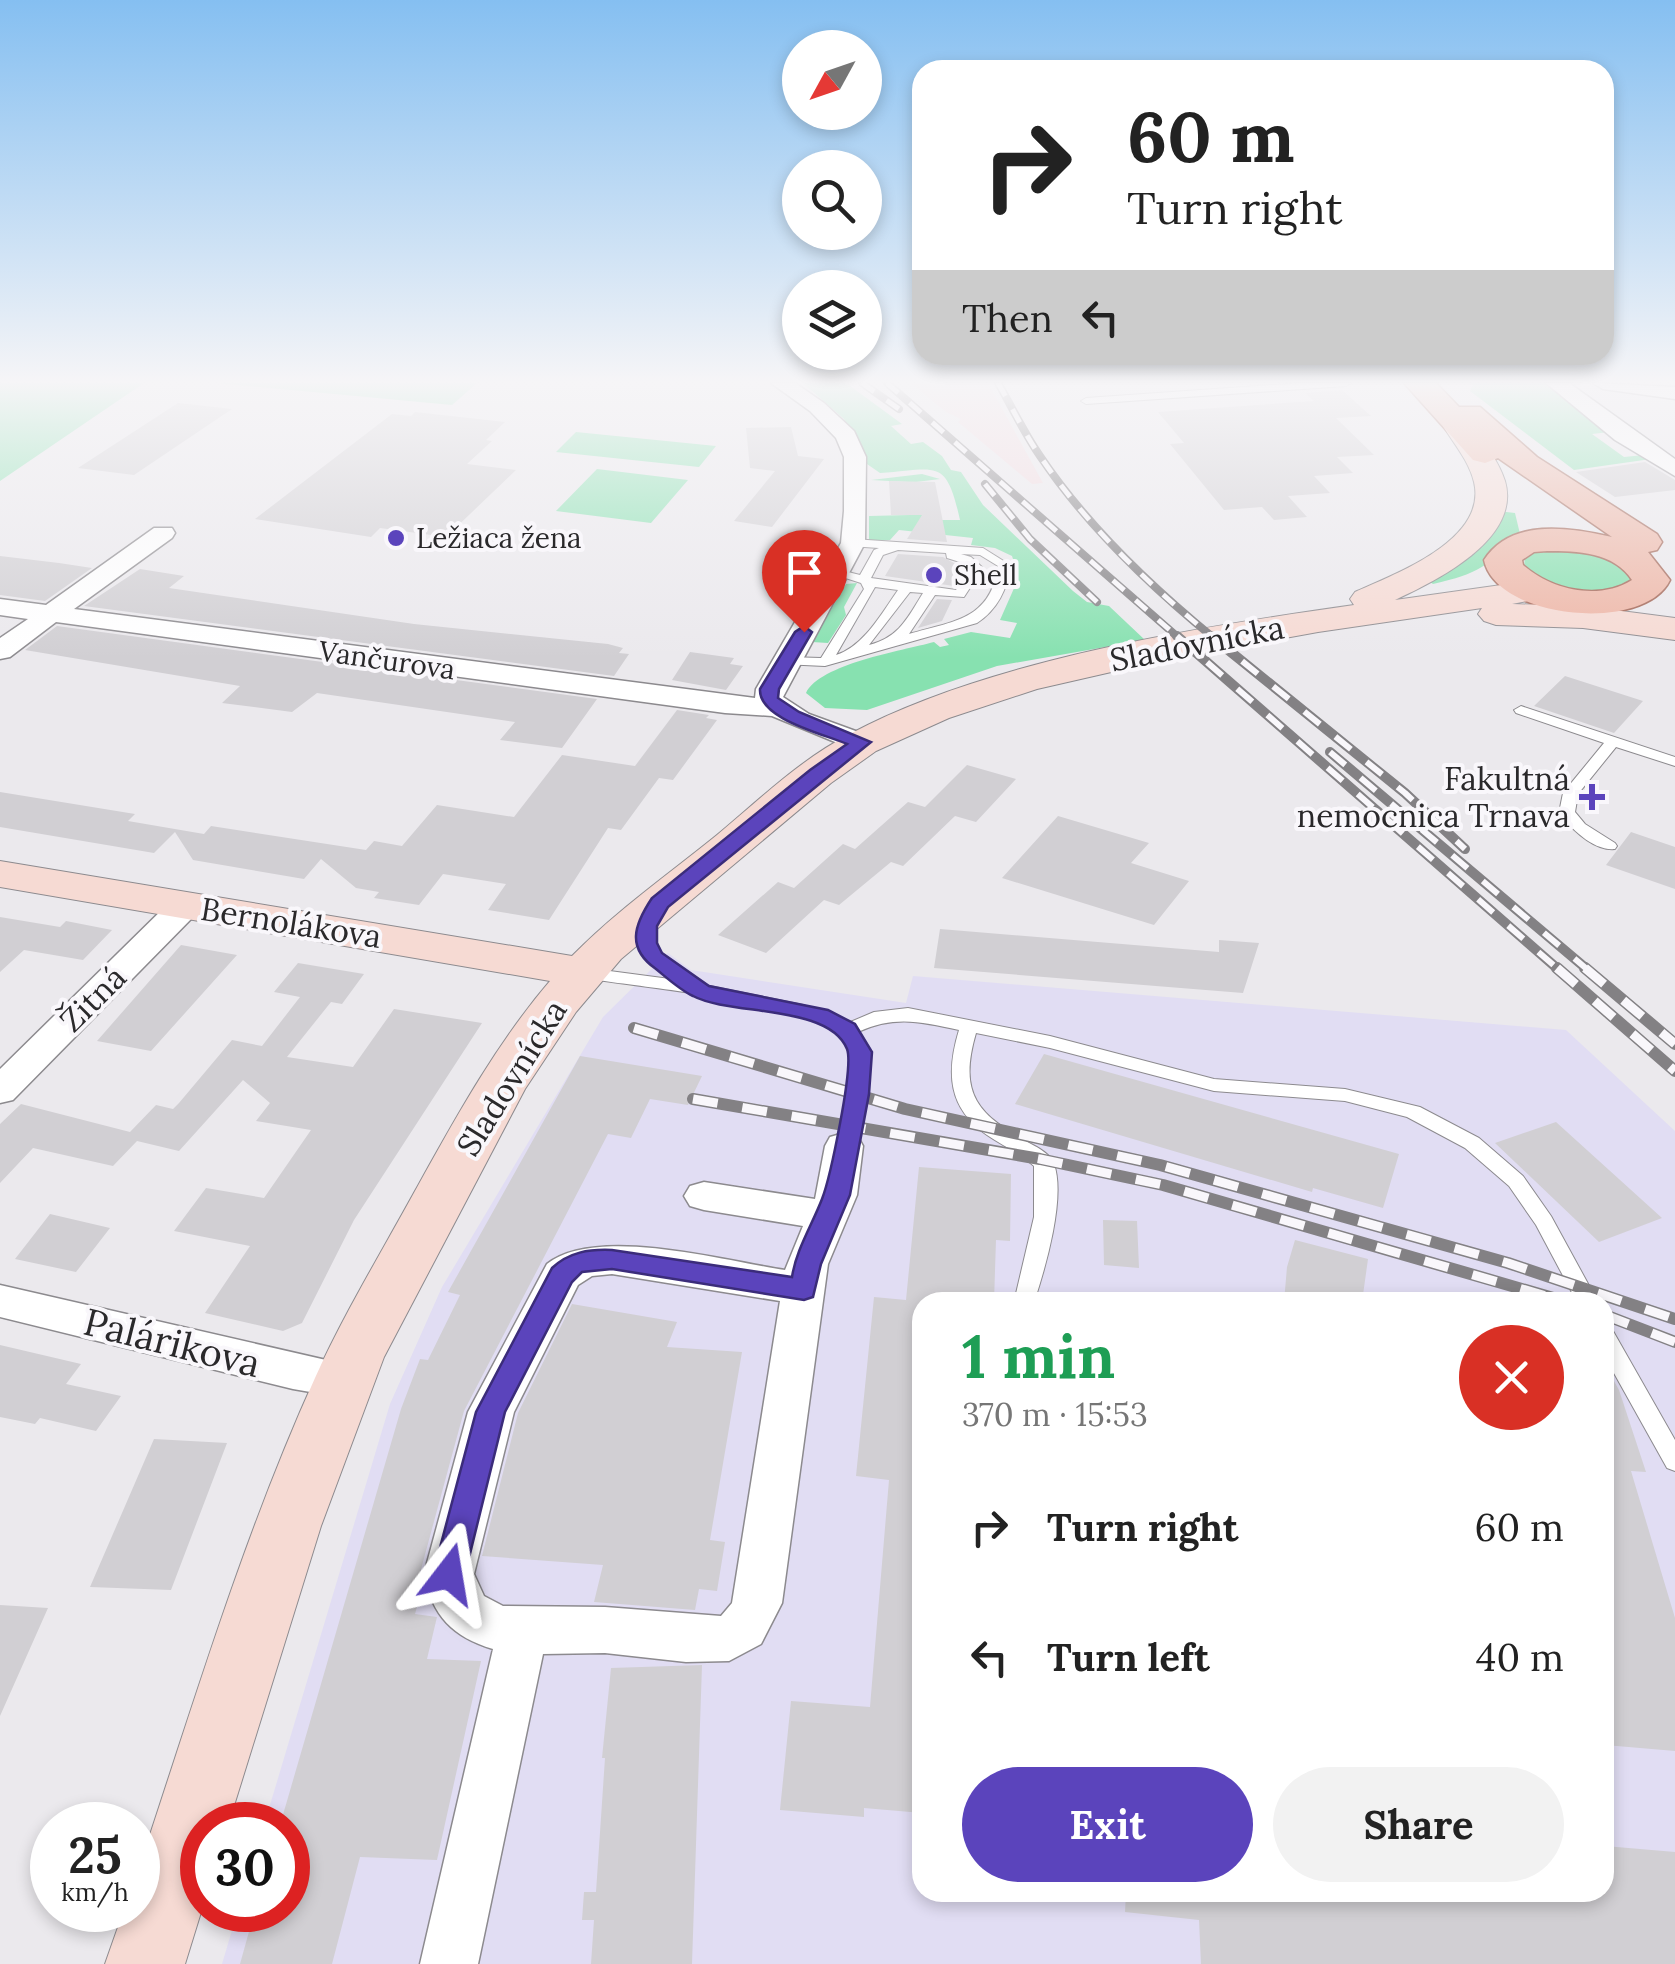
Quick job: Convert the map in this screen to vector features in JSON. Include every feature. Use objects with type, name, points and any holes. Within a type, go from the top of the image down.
[{"type":"main road","points":[[1503,475],[1532,541]]},
{"type":"main road","points":[[1517,475],[1568,532],[1638,562],[1660,588]]},
{"type":"main road","points":[[1537,475],[1660,588]]},
{"type":"main road","points":[[1584,542],[1532,541],[1506,552],[1502,560],[1505,569],[1538,590],[1582,601],[1660,588]]},
{"type":"street","points":[[775,708],[769,698],[770,689],[853,543],[856,475]]},
{"type":"street","points":[[1318,620],[1438,565],[1478,530],[1491,490],[1486,475]]},
{"type":"street","points":[[0,650],[163,533]]},
{"type":"street","name":"Sladovnícka","points":[[145,1964],[288,1530],[344,1380],[472,1138],[528,1044],[582,972],[816,774],[862,742],[935,710],[1026,680],[1318,620],[1505,569]]},
{"type":"street","name":"Sladovnícka","points":[[1318,620],[1538,590]]},
{"type":"street","name":"Vančurova","points":[[0,607],[724,705],[775,708],[862,742]]},
{"type":"street","points":[[1318,620],[1526,614],[1675,629]]},
{"type":"street","name":"Bernolákova","points":[[0,874],[582,972]]},
{"type":"street","name":"Žitná","points":[[0,1091],[186,906]]},
{"type":"street","points":[[804,1289],[612,1260],[592,1259],[573,1265],[562,1276],[490,1412],[449,1574],[453,1598],[468,1615],[487,1625],[523,1630],[602,1630],[708,1639],[730,1638],[749,1622],[757,1604],[804,1289],[807,1264],[837,1195],[844,1146]]},
{"type":"street","points":[[704,1196],[828,1215]]},
{"type":"street","name":"Palárikova","points":[[0,1301],[293,1372],[344,1380]]},
{"type":"street","points":[[449,1964],[523,1630]]},
{"type":"lane","points":[[788,661],[825,662],[972,620],[988,610],[1004,573],[1004,565],[983,552],[853,543]]},
{"type":"lane","points":[[825,662],[870,588],[865,578],[878,553],[904,546]]},
{"type":"lane","points":[[836,572],[930,592],[963,592],[975,564],[927,548]]},
{"type":"lane","points":[[852,654],[874,633],[906,588]]},
{"type":"lane","points":[[888,644],[907,629],[930,592]]},
{"type":"lane","points":[[952,594],[971,604],[975,611],[972,620]]},
{"type":"lane","points":[[1521,710],[1675,762]]},
{"type":"lane","points":[[1609,846],[1579,827],[1567,813],[1571,792],[1613,742]]},
{"type":"lane","points":[[660,903],[646,926],[646,943],[653,957],[702,992]]},
{"type":"lane","points":[[582,972],[820,1015],[847,1030],[860,1052],[857,1094],[844,1146]]},
{"type":"lane","points":[[847,1030],[890,1014],[1050,1042],[1214,1085],[1345,1095],[1413,1112],[1472,1143],[1516,1181],[1544,1221],[1582,1292]]},
{"type":"lane","points":[[969,1026],[958,1061],[960,1090],[968,1111],[988,1128],[1034,1153],[1044,1164],[1040,1251],[1027,1292]]},
{"type":"lane","points":[[1614,1353],[1675,1461]]},
{"type":"shaded area","points":[[1021,475],[1038,475],[1043,483],[1032,484]]},
{"type":"shaded area","points":[[668,953],[691,970],[906,1003],[913,976],[1566,1030],[1675,1131],[1675,1964],[222,1964],[231,1932],[310,1932],[310,1802],[271,1802],[390,1404],[442,1287],[603,1017]]},
{"type":"green space","points":[[591,475],[688,480],[651,523],[556,511]]},
{"type":"green space","points":[[916,475],[940,479],[916,482],[924,520],[960,520],[944,476],[963,475],[983,505],[1073,591],[1087,602],[1109,606],[1145,640],[997,666],[867,710],[825,708],[806,693],[814,683],[844,666],[934,642],[940,647],[949,645],[944,639],[971,632],[1010,638],[1017,623],[1000,620],[1015,586],[1009,584],[1016,568],[1012,556],[995,548],[971,545],[973,538],[899,530],[890,540],[869,541],[869,516],[910,515],[907,482],[871,480]]},
{"type":"green space","points":[[1498,511],[1515,513],[1520,534],[1472,572],[1433,584],[1427,580]]},
{"type":"green space","points":[[1548,548],[1598,553],[1630,573],[1630,580],[1606,593],[1592,593],[1563,587],[1524,569],[1525,555]]},
{"type":"green space","points":[[857,583],[844,607],[846,615],[828,643],[812,642],[846,584]]},
{"type":"building","points":[[313,475],[511,475],[446,537],[380,528],[371,537],[255,519]]},
{"type":"building","points":[[772,475],[812,475],[772,527],[734,521]]},
{"type":"building","points":[[1195,475],[1332,475],[1314,476],[1330,493],[1288,496],[1307,517],[1274,520],[1262,507],[1224,510]]},
{"type":"building","points":[[1580,475],[1666,475],[1675,480],[1675,490],[1615,497]]},
{"type":"building","points":[[889,481],[935,482],[947,542],[907,539],[922,515],[891,515]]},
{"type":"building","name":"Shell","points":[[898,554],[943,557],[965,569],[954,586],[885,576]]},
{"type":"building","points":[[0,556],[92,568],[45,601],[0,595]]},
{"type":"building","points":[[140,569],[184,576],[169,588],[414,624],[608,644],[623,648],[619,653],[629,654],[614,676],[84,606]]},
{"type":"building","points":[[937,599],[952,600],[942,621],[918,628]]},
{"type":"building","points":[[57,626],[597,699],[562,748],[500,740],[515,722],[317,693],[292,712],[222,703],[240,686],[25,650]]},
{"type":"building","points":[[690,652],[734,658],[730,664],[743,666],[726,690],[672,680]]},
{"type":"building","points":[[1565,676],[1643,701],[1614,733],[1534,706]]},
{"type":"building","points":[[677,710],[717,720],[673,780],[659,778],[621,830],[608,828],[549,920],[488,910],[506,884],[443,874],[419,905],[374,898],[379,892],[356,888],[321,859],[304,879],[193,860],[175,832],[154,853],[0,827],[0,792],[135,814],[128,821],[204,834],[211,826],[366,850],[374,841],[402,846],[437,805],[514,817],[562,755],[635,766]]},
{"type":"building","points":[[967,765],[1016,779],[976,822],[955,816],[903,866],[891,862],[839,905],[824,900],[766,953],[718,935],[778,882],[794,888],[843,844],[855,849],[908,802],[925,807]]},
{"type":"building","points":[[1058,816],[1149,843],[1131,863],[1189,881],[1154,925],[1002,878]]},
{"type":"building","points":[[1631,832],[1675,847],[1675,889],[1606,865]]},
{"type":"building","points":[[0,917],[60,927],[66,921],[112,930],[83,960],[24,950],[0,972]]},
{"type":"building","points":[[940,929],[1219,952],[1219,940],[1259,943],[1243,993],[934,968]]},
{"type":"building","points":[[181,945],[237,955],[151,1051],[97,1041]]},
{"type":"building","points":[[298,963],[364,974],[342,1004],[331,1002],[287,1057],[353,1067],[394,1009],[482,1023],[354,1220],[302,1323],[283,1331],[205,1313],[250,1246],[174,1231],[206,1188],[264,1198],[311,1130],[256,1121],[270,1103],[243,1080],[179,1151],[137,1141],[113,1166],[33,1148],[0,1183],[0,1124],[21,1104],[130,1132],[156,1105],[173,1109],[232,1040],[262,1046],[300,997],[274,992]]},
{"type":"building","points":[[1044,1054],[1399,1154],[1383,1208],[1313,1188],[1312,1192],[1015,1104]]},
{"type":"building","points":[[580,1056],[702,1076],[688,1105],[650,1099],[631,1138],[608,1134],[464,1411],[420,1573],[423,1585],[415,1614],[437,1617],[427,1659],[481,1661],[437,1860],[360,1857],[332,1964],[240,1964],[249,1932],[310,1932],[310,1802],[287,1802],[401,1409],[420,1359],[428,1360],[460,1295],[448,1292]]},
{"type":"building","points":[[1556,1122],[1662,1218],[1599,1242],[1495,1143]]},
{"type":"building","points":[[919,1167],[1011,1174],[1010,1241],[996,1240],[994,1292],[912,1292],[912,1812],[864,1808],[864,1817],[780,1810],[791,1701],[870,1707],[889,1480],[856,1476],[874,1297],[906,1300]]},
{"type":"building","points":[[50,1214],[110,1228],[76,1272],[15,1259]]},
{"type":"building","points":[[1103,1220],[1137,1221],[1139,1268],[1104,1265]]},
{"type":"building","points":[[1295,1240],[1368,1259],[1363,1292],[1285,1292]]},
{"type":"building","points":[[572,1304],[677,1322],[667,1347],[742,1352],[710,1540],[725,1542],[717,1591],[699,1589],[695,1610],[594,1602],[603,1565],[482,1556],[518,1413]]},
{"type":"building","points":[[0,1345],[81,1364],[66,1384],[121,1396],[96,1431],[40,1418],[35,1424],[0,1417]]},
{"type":"building","points":[[1614,1381],[1646,1472],[1631,1471],[1675,1618],[1675,1751],[1614,1746]]},
{"type":"building","points":[[154,1439],[227,1443],[171,1590],[90,1587]]},
{"type":"building","points":[[0,1605],[48,1608],[0,1716]]},
{"type":"building","points":[[702,1665],[692,1964],[591,1964],[594,1920],[582,1920],[584,1892],[596,1892],[611,1668]]},
{"type":"building","points":[[1614,1847],[1675,1852],[1675,1964],[1201,1964],[1199,1920],[1125,1912],[1126,1902],[1614,1902]]},
{"type":"railway","points":[[992,475],[1180,639]]},
{"type":"railway","points":[[1053,475],[1099,531],[1143,576],[1215,639]]},
{"type":"railway","points":[[985,484],[1030,539],[1097,602]]},
{"type":"railway","points":[[1177,636],[1559,970]]},
{"type":"railway","points":[[1211,636],[1405,793],[1465,849]]},
{"type":"railway","points":[[1330,752],[1588,970]]},
{"type":"railway","points":[[1557,968],[1675,1071]]},
{"type":"railway","points":[[1585,968],[1675,1044]]},
{"type":"railway","points":[[634,1028],[905,1109],[1160,1165],[1508,1263],[1594,1292]]},
{"type":"railway","points":[[693,1099],[1040,1159],[1163,1185],[1532,1292]]},
{"type":"railway","points":[[1614,1299],[1675,1319]]},
{"type":"railway","points":[[1614,1318],[1675,1342]]},
{"type":"place","name":"Ležiaca žena","points":[[396,538]]},
{"type":"place","name":"Shell","points":[[934,575]]},
{"type":"place","name":"Fakultná nemocnica Trnava","points":[[1592,797]]},
{"type":"route","points":[[449,1574],[490,1412],[562,1276],[573,1265],[592,1259],[612,1260],[804,1289],[807,1264],[837,1195],[857,1094],[860,1052],[847,1030],[820,1015],[702,992],[653,957],[646,943],[646,926],[660,903],[816,774],[862,742],[775,708],[769,698],[770,689],[804,632]]}]
